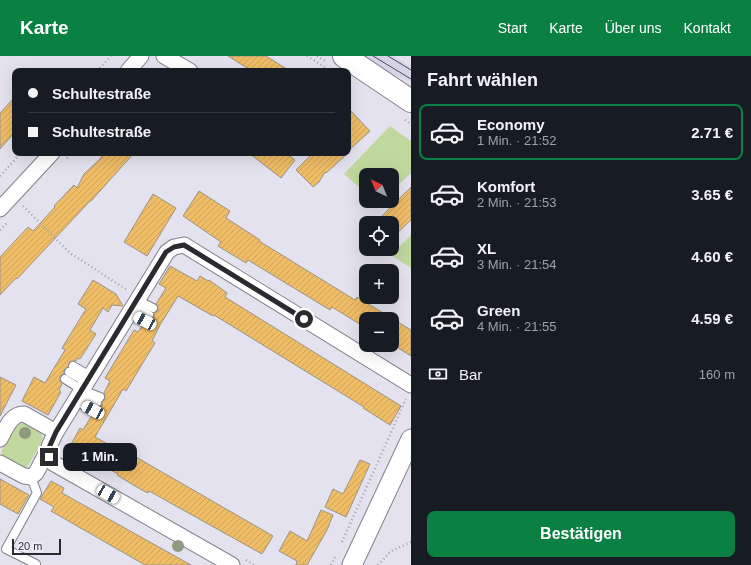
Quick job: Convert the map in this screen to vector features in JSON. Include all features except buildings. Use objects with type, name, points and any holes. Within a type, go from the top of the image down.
[{"type":"main road","points":[[344,56],[411,100]]},
{"type":"street","points":[[131,68],[142,56]]},
{"type":"street","points":[[164,56],[185,68]]},
{"type":"street","points":[[0,209],[49,156]]},
{"type":"street","points":[[0,463],[24,476],[31,477],[36,473],[56,432],[133,303],[166,252],[174,247],[184,245],[410,390]]},
{"type":"street","points":[[0,439],[12,418],[18,414],[24,414],[56,432]]},
{"type":"street","points":[[352,565],[406,463],[411,439]]},
{"type":"street","points":[[48,450],[52,463],[236,561]]},
{"type":"lane","points":[[133,303],[149,315],[133,303]]},
{"type":"lane","points":[[69,372],[83,388],[96,403],[69,372]]},
{"type":"lane","points":[[31,477],[37,493],[6,549],[36,564]]},
{"type":"path","points":[[100,68],[111,56]]},
{"type":"path","points":[[307,56],[326,68]]},
{"type":"path","points":[[0,176],[18,156]]},
{"type":"path","points":[[23,206],[70,253],[133,303]]},
{"type":"path","points":[[341,544],[410,390]]},
{"type":"path","points":[[378,565],[391,551],[411,542]]},
{"type":"path","points":[[331,565],[338,551]]},
{"type":"path","points":[[236,561],[254,565]]},
{"type":"shaded area","points":[[364,56],[394,56],[411,67],[411,82],[380,68],[380,66]]},
{"type":"green space","points":[[390,126],[411,141],[411,173],[399,184],[399,168],[359,168],[359,187],[344,174]]},
{"type":"green space","points":[[411,235],[411,268],[393,256],[399,256],[399,247]]},
{"type":"green space","points":[[25,423],[39,431],[43,440],[25,471],[6,461],[2,456],[2,449],[13,427]]},
{"type":"tram line","points":[[373,56],[411,79]]},
{"type":"tram line","points":[[388,56],[411,70]]},
{"type":"route","points":[[49,457],[48,450],[56,432],[166,252],[174,247],[184,245],[304,319]]}]
